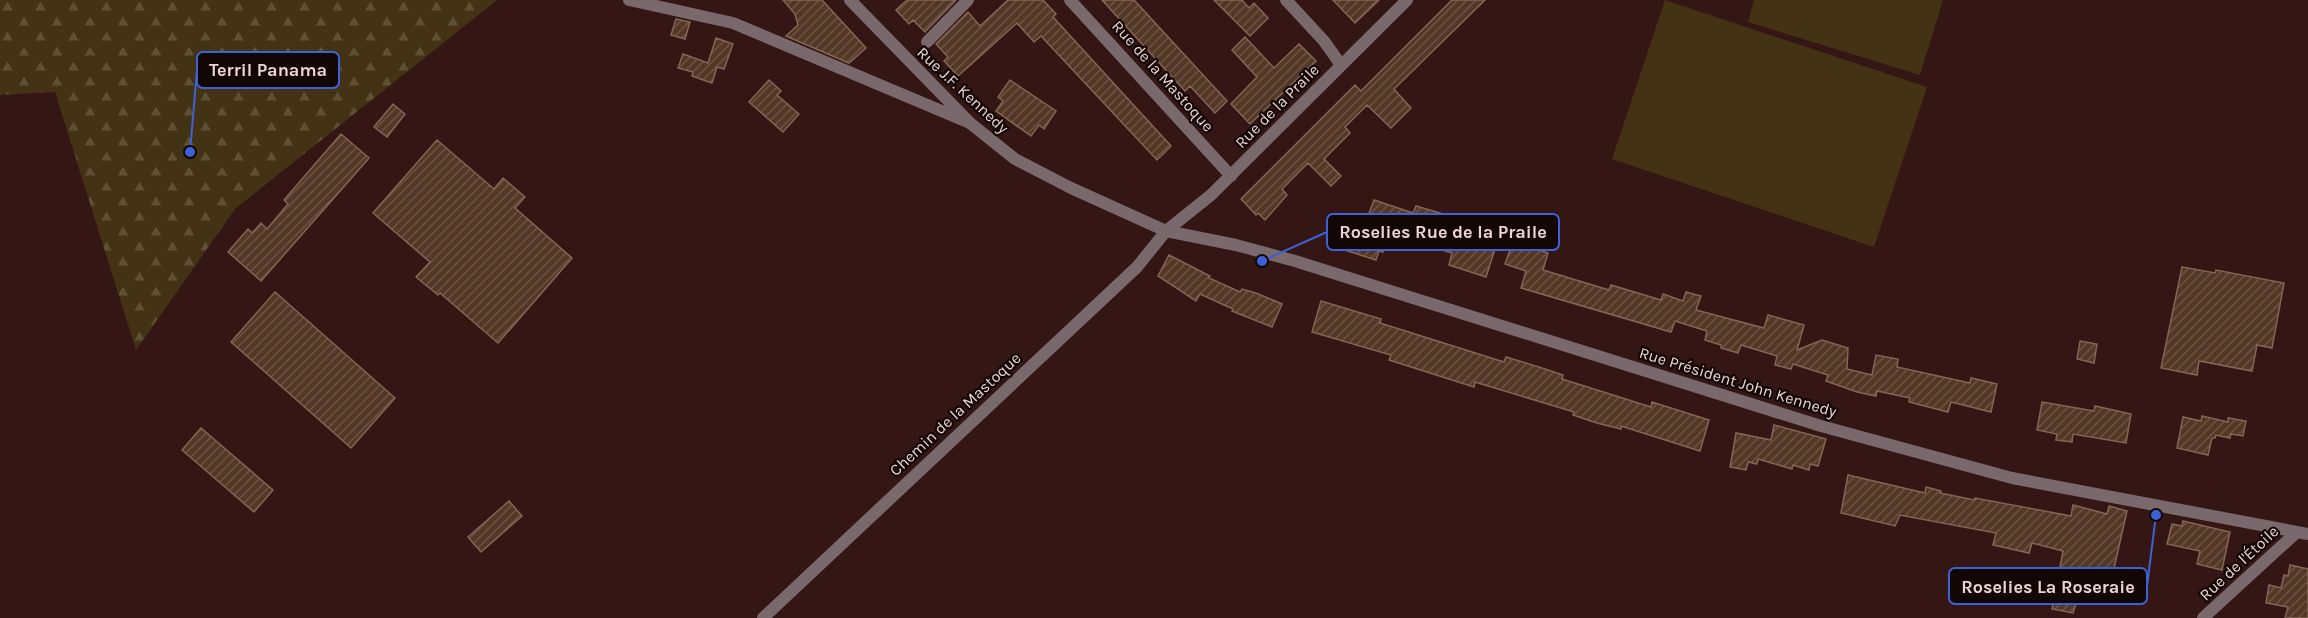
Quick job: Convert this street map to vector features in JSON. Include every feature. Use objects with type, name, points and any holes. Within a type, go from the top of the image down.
[{"type":"street","points":[[628,0],[733,23],[970,123]]},
{"type":"street","name":"Rue J.F. Kennedy","points":[[850,0],[970,123],[1015,159],[1071,188],[1166,231]]},
{"type":"street","points":[[927,42],[968,0]]},
{"type":"street","name":"Rue de la Mastoque","points":[[1070,0],[1231,176]]},
{"type":"street","points":[[1286,0],[1324,41],[1341,65]]},
{"type":"street","name":"Rue de la Praile","points":[[1166,231],[1231,176],[1407,0]]},
{"type":"street","name":"Rue Président John Kennedy","points":[[1166,231],[1236,245],[1295,261],[1821,426],[2012,478],[2302,533]]},
{"type":"street","name":"Chemin de la Mastoque","points":[[763,618],[1137,267],[1166,231]]},
{"type":"street","name":"Rue de l'Étoile","points":[[2203,618],[2302,533]]},
{"type":"green space","points":[[0,0],[497,0],[235,209],[136,350],[55,92],[0,95]]},
{"type":"green space","points":[[1665,0],[1927,87],[1874,247],[1612,159]]},
{"type":"green space","points":[[1754,0],[1943,0],[1920,75],[1748,22]]},
{"type":"building","points":[[783,0],[822,0],[866,48],[849,63],[786,36],[798,25],[795,14]]},
{"type":"building","points":[[907,0],[956,0],[925,32],[913,20],[909,24],[896,10]]},
{"type":"building","points":[[1008,0],[1043,0],[1056,14],[1053,17],[1171,146],[1157,160],[1041,36],[1034,42],[1017,23],[958,76],[944,61],[948,57],[936,44],[968,12],[980,26]]},
{"type":"building","points":[[1102,0],[1134,0],[1227,101],[1215,113],[1190,86],[1185,91]]},
{"type":"building","points":[[1214,0],[1242,0],[1249,8],[1254,3],[1268,18],[1250,36]]},
{"type":"building","points":[[1333,0],[1379,0],[1355,23]]},
{"type":"building","points":[[1452,0],[1485,0],[1394,89],[1411,108],[1391,128],[1367,105],[1345,127],[1350,133],[1324,159],[1341,176],[1331,186],[1308,163],[1282,189],[1287,195],[1265,220],[1258,213],[1256,215],[1241,199],[1355,85],[1361,91]]},
{"type":"building","points":[[676,19],[690,22],[685,39],[671,35]]},
{"type":"building","points":[[1245,37],[1274,68],[1299,44],[1316,61],[1250,124],[1231,104],[1257,77],[1232,50]]},
{"type":"building","points":[[716,38],[733,44],[724,69],[717,67],[712,83],[692,76],[693,72],[678,68],[683,54],[708,63]]},
{"type":"building","points":[[769,80],[781,91],[777,95],[799,114],[783,132],[749,102]]},
{"type":"building","points":[[1010,80],[1056,111],[1044,129],[1039,125],[1031,136],[996,111],[1003,101],[998,97]]},
{"type":"building","points":[[393,104],[405,114],[387,137],[374,127]]},
{"type":"building","points":[[341,134],[369,158],[261,281],[228,252],[248,229],[252,233],[261,223],[267,229],[288,204],[284,200]]},
{"type":"building","points":[[437,140],[494,189],[503,178],[525,197],[515,208],[572,258],[498,343],[440,293],[438,295],[416,277],[430,262],[373,213]]},
{"type":"building","points":[[1374,200],[1413,213],[1416,206],[1450,216],[1445,233],[1495,249],[1486,277],[1449,265],[1452,253],[1397,236],[1396,239],[1388,237],[1383,252],[1379,251],[1376,260],[1335,247],[1341,225],[1362,232]]},
{"type":"building","points":[[1516,233],[1539,240],[1536,249],[1548,253],[1543,270],[1609,290],[1611,285],[1661,300],[1663,294],[1683,301],[1686,292],[1701,296],[1696,310],[1764,328],[1768,315],[1804,325],[1797,350],[1822,340],[1848,348],[1847,369],[1872,375],[1876,355],[1898,359],[1897,367],[1970,383],[1971,378],[1997,384],[1991,412],[1951,402],[1948,412],[1909,402],[1910,398],[1877,391],[1876,396],[1857,392],[1826,381],[1828,375],[1793,364],[1791,369],[1775,365],[1777,356],[1741,345],[1738,353],[1721,348],[1721,345],[1705,340],[1707,331],[1675,321],[1671,332],[1521,288],[1526,271],[1505,264]]},
{"type":"building","points":[[1169,255],[1210,276],[1209,278],[1240,292],[1242,289],[1256,293],[1282,304],[1272,327],[1232,311],[1233,309],[1200,294],[1196,301],[1158,276]]},
{"type":"building","points":[[2182,267],[2215,273],[2216,270],[2284,283],[2272,348],[2257,345],[2252,371],[2199,361],[2197,375],[2161,368]]},
{"type":"building","points":[[275,292],[395,398],[351,448],[231,342]]},
{"type":"building","points":[[1321,301],[1381,319],[1380,323],[1504,362],[1506,357],[1563,375],[1562,379],[1651,407],[1652,402],[1709,420],[1700,451],[1621,426],[1621,429],[1597,423],[1573,415],[1574,412],[1475,382],[1474,387],[1389,360],[1391,355],[1312,332]]},
{"type":"building","points":[[2080,341],[2097,344],[2094,363],[2077,359]]},
{"type":"building","points":[[2042,402],[2094,411],[2095,406],[2131,414],[2126,443],[2073,434],[2072,442],[2056,440],[2057,434],[2037,430]]},
{"type":"building","points":[[2202,416],[2228,422],[2228,418],[2246,421],[2243,436],[2231,434],[2230,438],[2216,435],[2212,438],[2208,455],[2177,448],[2183,417],[2201,421]]},
{"type":"building","points":[[1774,425],[1826,439],[1818,466],[1810,464],[1809,470],[1793,465],[1792,469],[1758,459],[1757,464],[1748,462],[1746,470],[1730,467],[1736,433],[1771,440]]},
{"type":"building","points":[[201,428],[273,490],[254,512],[182,450]]},
{"type":"building","points":[[1848,475],[1925,493],[1926,487],[1941,491],[1940,493],[1974,500],[1975,498],[2071,516],[2073,505],[2107,514],[2109,506],[2127,511],[2110,586],[2094,582],[2091,595],[2080,592],[2073,613],[2052,609],[2063,551],[2032,543],[2029,553],[1993,545],[1996,533],[1900,515],[1895,526],[1841,513]]},
{"type":"building","points":[[509,501],[522,516],[481,552],[468,537]]},
{"type":"building","points":[[2183,521],[2230,532],[2222,570],[2197,564],[2200,551],[2167,544],[2172,524],[2182,526]]},
{"type":"building","points":[[2290,565],[2308,569],[2308,618],[2285,618],[2288,607],[2266,603],[2269,585],[2281,588],[2284,575],[2288,576]]},
{"type":"place","name":"Terril Panama","points":[[190,152]]},
{"type":"place","name":"Roselies Rue de la Praile","points":[[1262,261]]},
{"type":"place","name":"Roselies La Roseraie","points":[[2156,515]]}]
